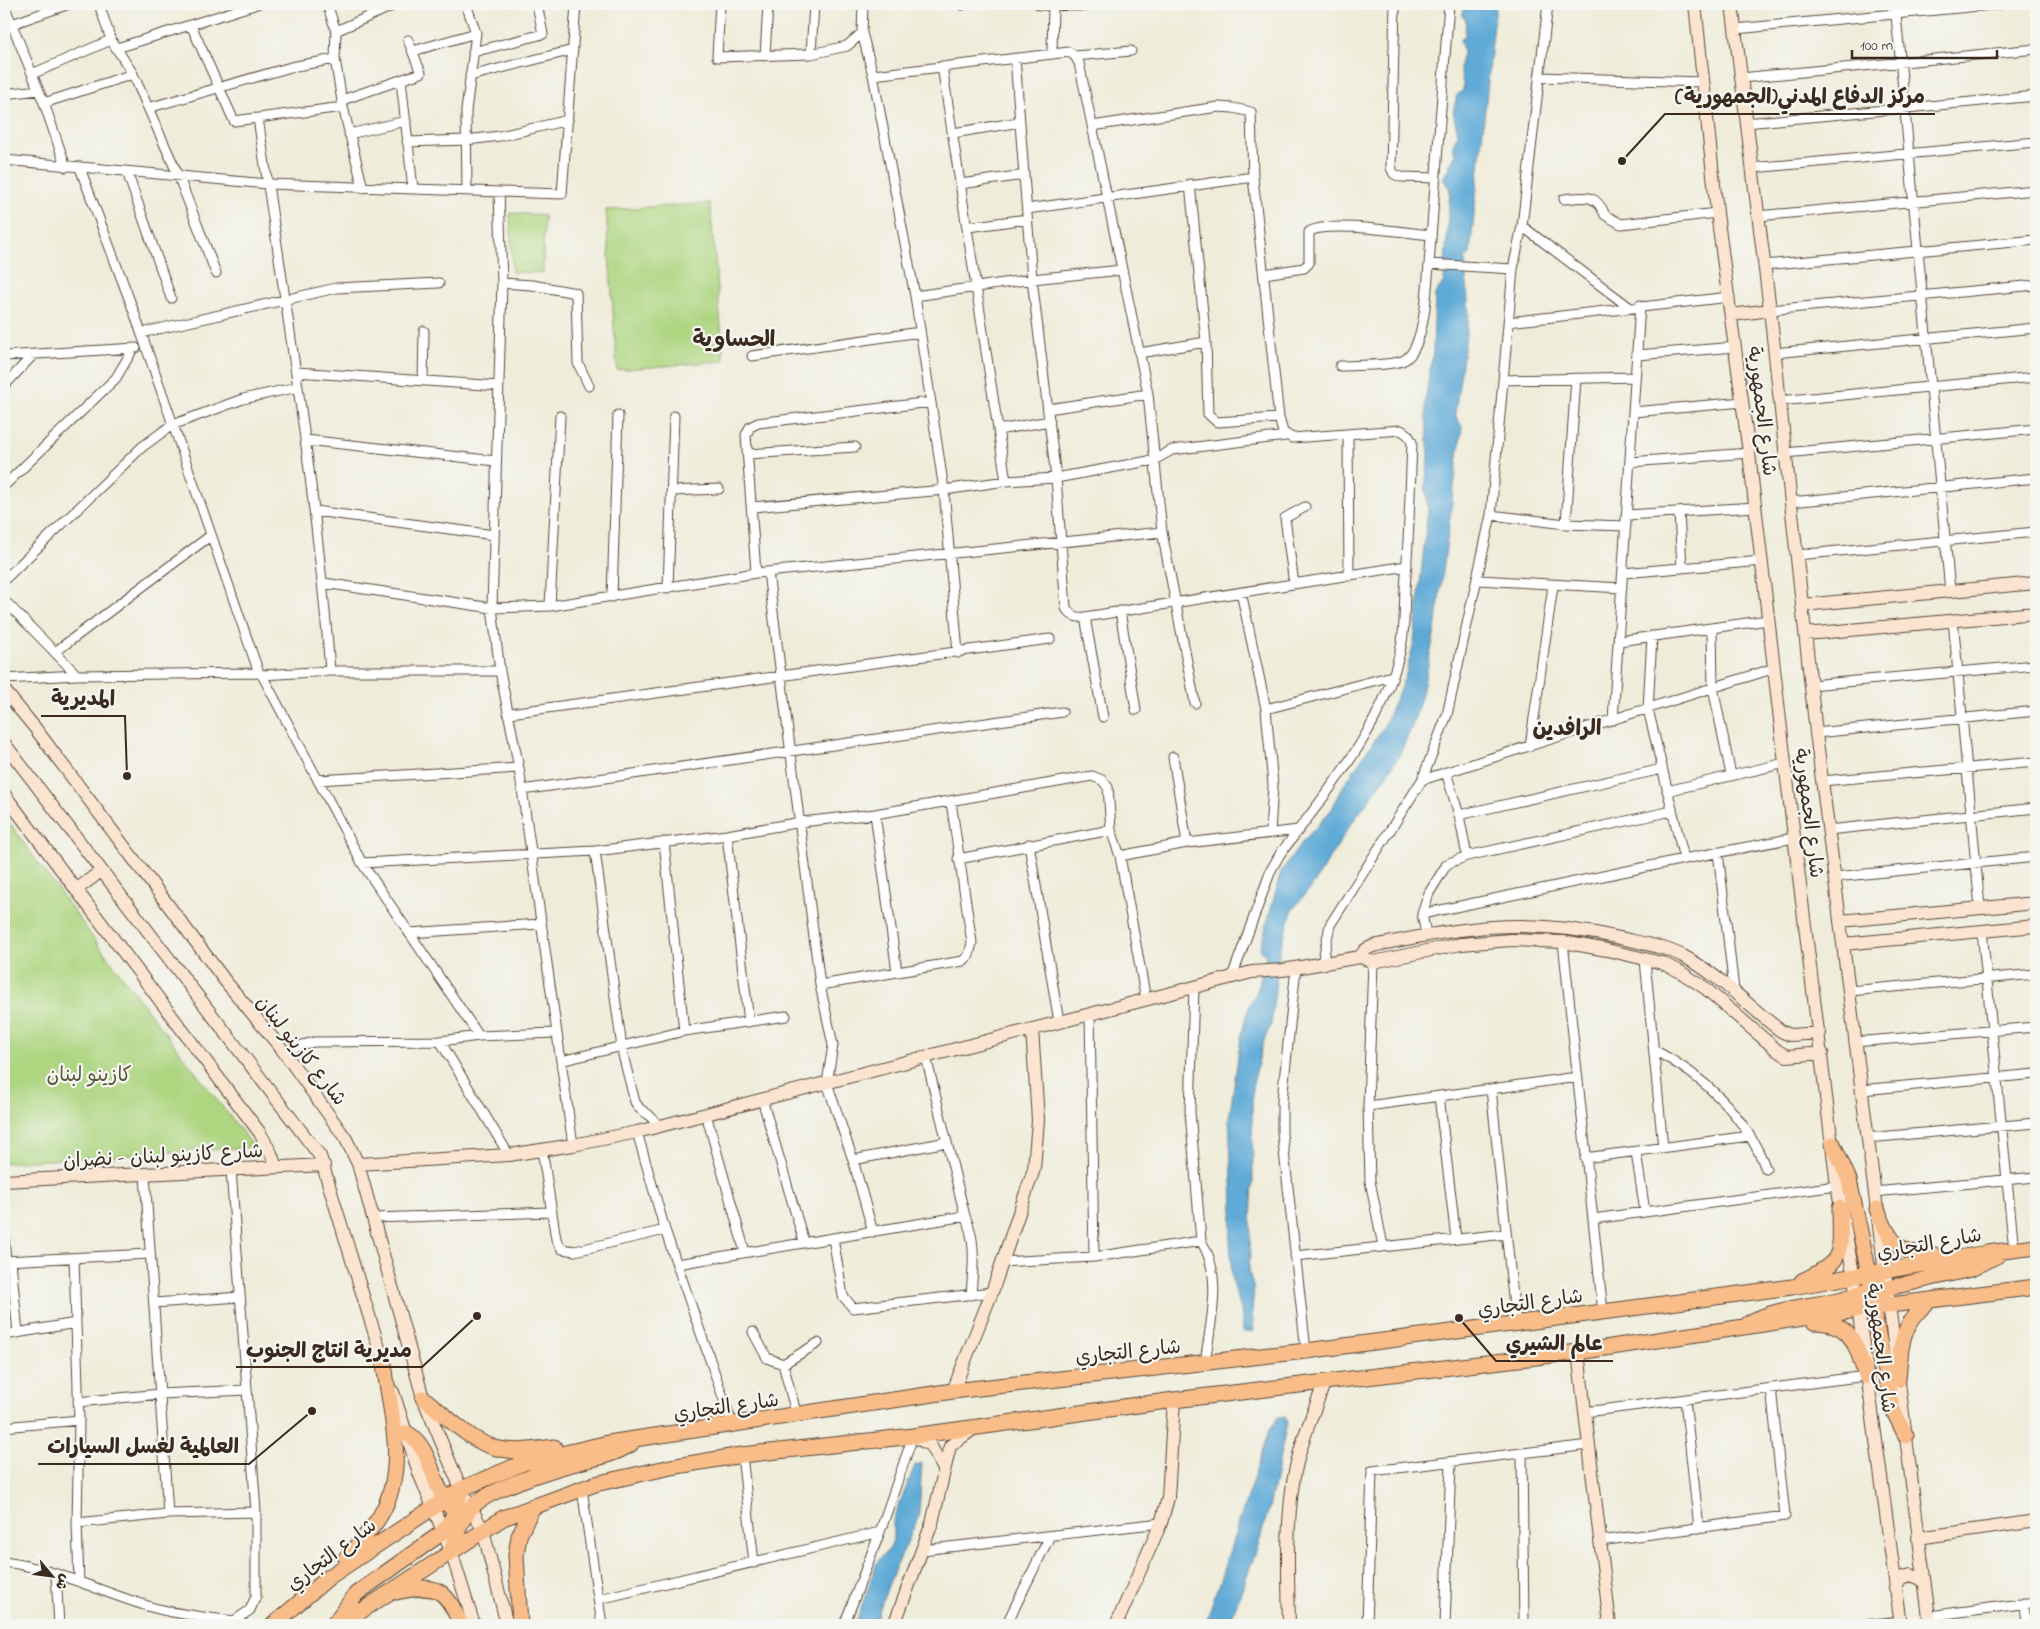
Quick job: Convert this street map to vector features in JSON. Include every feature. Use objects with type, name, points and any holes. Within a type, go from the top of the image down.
[{"type":"main road","name":"شارع الجمهورية","points":[[1695,4],[1717,213],[1730,297],[1756,507],[1785,763],[1820,1033],[1837,1186],[1840,1208],[1868,1292],[1866,1376],[1900,1623]]},
{"type":"main road","name":"شارع الجمهورية","points":[[1732,4],[1770,310],[1778,402],[1803,605],[1810,684],[1854,1042],[1886,1270]]},
{"type":"main road","points":[[1732,315],[1770,310]]},
{"type":"main road","points":[[1803,605],[2036,583]]},
{"type":"main road","points":[[1806,634],[2036,613]]},
{"type":"main road","name":"شارع كازينو لبنان","points":[[4,690],[35,728],[226,982],[285,1053],[346,1139],[358,1164],[423,1398],[461,1489],[472,1507],[482,1530],[507,1625]]},
{"type":"main road","points":[[4,744],[314,1146],[324,1165],[384,1365],[407,1433],[419,1440],[438,1503],[443,1532],[451,1550],[474,1625]]},
{"type":"main road","points":[[4,794],[260,1133],[271,1153],[276,1168]]},
{"type":"main road","points":[[76,890],[101,871]]},
{"type":"main road","points":[[1840,921],[2036,903]]},
{"type":"main road","points":[[1360,957],[1365,950],[1373,946],[1463,928],[1509,924],[1548,925],[1586,930],[1676,952],[1711,973],[1773,1024],[1790,1035],[1820,1033]]},
{"type":"main road","points":[[1843,944],[2036,926]]},
{"type":"main road","points":[[358,1164],[509,1155],[572,1145],[637,1132],[1252,972],[1283,970],[1360,957],[1373,962],[1461,944],[1511,940],[1563,942],[1668,965],[1686,975],[1720,1000],[1767,1043],[1787,1056],[1822,1054]]},
{"type":"main road","points":[[1373,946],[1373,962]]},
{"type":"main road","points":[[1750,1027],[1760,1012]]},
{"type":"main road","points":[[953,1391],[992,1292],[1035,1161],[1038,1120],[1032,1029]]},
{"type":"main road","points":[[1833,1144],[1846,1170],[1852,1191],[1868,1292],[1892,1408],[1906,1436]]},
{"type":"main road","name":"شارع كازينو لبنان - نضران","points":[[4,1182],[324,1165]]},
{"type":"main road","points":[[1787,1288],[1825,1270],[1835,1261],[1840,1248],[1840,1208]]},
{"type":"main road","points":[[1877,1209],[1892,1240],[1906,1252],[1916,1255],[1976,1255]]},
{"type":"main road","name":"شارع التجاري","points":[[1886,1270],[2036,1247]]},
{"type":"main road","points":[[1737,1330],[1755,1319],[1778,1310],[1970,1269],[2010,1250]]},
{"type":"main road","points":[[1868,1292],[1886,1270]]},
{"type":"main road","name":"شارع التجاري","points":[[273,1625],[329,1577],[461,1489],[523,1463],[640,1437],[733,1426],[953,1391],[1306,1351],[1787,1288],[1868,1292],[1890,1305],[2036,1287]]},
{"type":"main road","name":"شارع التجاري","points":[[451,1550],[503,1518],[533,1506],[610,1480],[671,1467],[742,1455],[913,1436],[1174,1400],[1578,1352],[1737,1330],[1777,1322],[1868,1292]]},
{"type":"main road","points":[[1898,1380],[1905,1329],[1914,1314],[1930,1300]]},
{"type":"main road","name":"شارع الجمهورية","points":[[1890,1305],[1930,1621]]},
{"type":"main road","points":[[1777,1322],[1820,1322],[1842,1329],[1854,1341],[1866,1376]]},
{"type":"main road","points":[[1578,1352],[1610,1625]]},
{"type":"main road","points":[[329,1577],[372,1529],[385,1507],[392,1489],[396,1448],[384,1365]]},
{"type":"main road","points":[[1289,1625],[1289,1526],[1293,1483],[1298,1459],[1326,1381]]},
{"type":"main road","points":[[423,1398],[478,1439],[501,1449],[525,1450],[586,1443],[608,1444]]},
{"type":"main road","points":[[1116,1625],[1162,1523],[1168,1498],[1174,1400]]},
{"type":"main road","points":[[894,1625],[932,1523],[947,1451],[952,1442],[977,1426]]},
{"type":"main road","points":[[913,1436],[926,1442],[935,1451],[944,1469]]},
{"type":"main road","points":[[333,1625],[356,1594],[443,1532],[459,1516],[472,1507],[506,1488],[544,1473],[619,1451],[640,1437]]},
{"type":"main road","points":[[340,1625],[451,1550],[459,1516],[461,1489]]},
{"type":"main road","points":[[438,1503],[482,1530]]},
{"type":"main road","points":[[520,1625],[516,1555],[520,1536],[533,1506]]},
{"type":"main road","points":[[1918,1538],[2036,1521]]},
{"type":"main road","points":[[1895,1588],[1900,1578],[1911,1575],[1921,1579],[1924,1583]]},
{"type":"main road","points":[[387,1594],[419,1587],[433,1588],[447,1597],[461,1625]]},
{"type":"street","points":[[12,24],[69,4]]},
{"type":"street","points":[[99,4],[111,40],[133,74],[178,176],[216,273]]},
{"type":"street","points":[[117,48],[245,6],[257,4]]},
{"type":"street","points":[[327,4],[336,31],[335,59],[342,104],[362,188]]},
{"type":"street","points":[[336,31],[397,4]]},
{"type":"street","points":[[466,4],[476,33],[466,111],[467,190]]},
{"type":"street","points":[[474,52],[544,34],[537,4]]},
{"type":"street","points":[[4,160],[268,184],[562,194],[576,4]]},
{"type":"street","points":[[720,4],[717,57],[811,54],[847,46],[862,33]]},
{"type":"street","points":[[765,56],[768,4]]},
{"type":"street","points":[[811,54],[814,4]]},
{"type":"street","points":[[863,4],[862,33],[873,75],[915,296],[944,490],[958,653]]},
{"type":"street","points":[[1395,4],[1392,168],[1394,174],[1401,177],[1436,178]]},
{"type":"street","points":[[1340,366],[1401,361],[1411,356],[1416,346],[1425,307],[1449,4]]},
{"type":"street","points":[[1322,964],[1330,925],[1422,780],[1447,716],[1491,515],[1513,269],[1522,226],[1548,4]]},
{"type":"street","points":[[1894,4],[1950,591]]},
{"type":"street","points":[[1735,30],[2001,4]]},
{"type":"street","points":[[4,5],[44,103],[66,167]]},
{"type":"street","points":[[1039,5],[1087,6]]},
{"type":"street","points":[[1052,54],[1054,5]]},
{"type":"street","points":[[191,25],[234,121],[342,104],[422,73],[408,40]]},
{"type":"street","points":[[413,51],[476,33]]},
{"type":"street","points":[[32,74],[111,40]]},
{"type":"street","points":[[1741,78],[2036,49]]},
{"type":"street","points":[[470,76],[572,50]]},
{"type":"street","points":[[873,75],[1069,52],[1076,56],[1131,51]]},
{"type":"street","points":[[1076,56],[1148,394],[1162,532],[1195,703]]},
{"type":"street","points":[[1015,58],[1032,279],[1056,478],[1066,608],[1070,615],[1078,618],[1085,617],[1407,566]]},
{"type":"street","points":[[148,108],[292,67],[335,59]]},
{"type":"street","points":[[942,66],[1006,481]]},
{"type":"street","points":[[44,103],[133,74]]},
{"type":"street","points":[[1539,78],[1702,82]]},
{"type":"street","points":[[401,80],[413,189]]},
{"type":"street","points":[[4,94],[39,90]]},
{"type":"street","points":[[1746,123],[2036,96]]},
{"type":"street","points":[[1092,126],[1218,107],[1251,112],[1253,177],[1279,418],[1286,436]]},
{"type":"street","points":[[258,118],[306,440],[324,583],[330,671]]},
{"type":"street","points":[[408,142],[467,140],[500,136],[568,120]]},
{"type":"street","points":[[349,134],[406,121]]},
{"type":"street","points":[[953,133],[1020,122]]},
{"type":"street","points":[[1752,168],[2036,142]]},
{"type":"street","points":[[80,168],[146,347],[210,536],[260,674],[362,863],[479,1036]]},
{"type":"street","points":[[127,172],[171,298]]},
{"type":"street","points":[[961,184],[1024,175]]},
{"type":"street","points":[[1027,209],[1190,184],[1253,177]]},
{"type":"street","points":[[1190,184],[1206,342],[1208,414],[1217,422],[1279,418]]},
{"type":"street","points":[[1758,216],[2036,190]]},
{"type":"street","points":[[499,192],[502,283],[492,608],[500,671],[510,713],[519,768],[572,1145]]},
{"type":"street","points":[[1564,199],[1593,198],[1600,204],[1605,215],[1612,221],[1621,224],[1717,213]]},
{"type":"street","points":[[968,227],[1028,219]]},
{"type":"street","points":[[1264,274],[1304,268],[1309,263],[1309,232],[1313,229],[1337,226],[1431,235]]},
{"type":"street","points":[[1522,226],[1629,307]]},
{"type":"street","points":[[1764,265],[2036,240]]},
{"type":"street","points":[[1429,264],[1513,269]]},
{"type":"street","points":[[915,296],[1032,279],[1122,270]]},
{"type":"street","points":[[141,333],[336,288],[439,283]]},
{"type":"street","points":[[502,283],[532,285],[576,293],[578,363],[589,386]]},
{"type":"street","points":[[1770,310],[2036,285]]},
{"type":"street","points":[[1508,322],[1640,305],[1730,297]]},
{"type":"street","points":[[1613,720],[1640,305]]},
{"type":"street","points":[[1774,353],[2036,328]]},
{"type":"street","points":[[422,381],[424,331]]},
{"type":"street","points":[[752,356],[920,332]]},
{"type":"street","points":[[1139,353],[1206,342]]},
{"type":"street","points":[[4,356],[146,347]]},
{"type":"street","points":[[1637,355],[1736,347]]},
{"type":"street","points":[[4,486],[116,378],[133,349]]},
{"type":"street","points":[[4,386],[34,354]]},
{"type":"street","points":[[296,372],[499,386]]},
{"type":"street","points":[[1504,380],[1635,377]]},
{"type":"street","points":[[1778,402],[2036,377]]},
{"type":"street","points":[[1566,524],[1576,378]]},
{"type":"street","points":[[4,580],[142,447],[172,425],[243,399],[298,387]]},
{"type":"street","points":[[1048,410],[1148,394]]},
{"type":"street","points":[[756,573],[746,435],[750,427],[758,424],[931,402]]},
{"type":"street","points":[[1633,412],[1743,402]]},
{"type":"street","points":[[550,606],[560,416]]},
{"type":"street","points":[[612,597],[618,416]]},
{"type":"street","points":[[668,588],[674,416]]},
{"type":"street","points":[[998,430],[1050,421]]},
{"type":"street","points":[[1785,453],[2036,429]]},
{"type":"street","points":[[752,507],[944,490],[1006,481],[1056,478],[1154,460],[1172,450],[1286,436],[1292,438],[1401,430],[1408,435],[1412,442],[1402,642],[1392,676],[1373,722],[1271,870],[1245,947],[1232,977]]},
{"type":"street","points":[[1348,435],[1349,576]]},
{"type":"street","points":[[306,440],[496,461]]},
{"type":"street","points":[[748,454],[855,448]]},
{"type":"street","points":[[1630,462],[1749,453]]},
{"type":"street","points":[[1791,502],[2036,478]]},
{"type":"street","points":[[672,491],[719,489]]},
{"type":"street","points":[[1294,584],[1285,518],[1305,507]]},
{"type":"street","points":[[1627,515],[1756,507]]},
{"type":"street","points":[[314,511],[494,536]]},
{"type":"street","points":[[1679,512],[1682,568]]},
{"type":"street","points":[[1491,515],[1566,524],[1626,526]]},
{"type":"street","points":[[324,583],[492,608],[550,606],[756,573],[1162,532]]},
{"type":"street","points":[[1797,556],[2036,532]]},
{"type":"street","points":[[55,652],[210,536]]},
{"type":"street","points":[[1624,573],[1762,561]]},
{"type":"street","points":[[768,572],[783,676],[820,986],[833,1045],[827,1083],[853,1160],[873,1232]]},
{"type":"street","points":[[1478,580],[1553,586],[1622,588]]},
{"type":"street","points":[[1530,746],[1553,586]]},
{"type":"street","points":[[1241,592],[1266,709],[1273,785],[1270,834]]},
{"type":"street","points":[[4,600],[77,675]]},
{"type":"street","points":[[1120,611],[1136,710]]},
{"type":"street","points":[[1085,617],[1103,717]]},
{"type":"street","points":[[1619,641],[1768,620]]},
{"type":"street","points":[[1953,620],[1980,908]]},
{"type":"street","points":[[1712,628],[1713,688],[1731,775]]},
{"type":"street","points":[[1652,636],[1648,708],[1684,859]]},
{"type":"street","points":[[510,713],[958,653],[1050,638]]},
{"type":"street","points":[[1810,684],[2036,665]]},
{"type":"street","points":[[1422,780],[1775,668]]},
{"type":"street","points":[[4,679],[77,675],[260,674],[330,671],[500,671]]},
{"type":"street","points":[[1266,709],[1392,676]]},
{"type":"street","points":[[1816,733],[2036,711]]},
{"type":"street","points":[[522,790],[1062,712]]},
{"type":"street","points":[[1173,757],[1187,843]]},
{"type":"street","points":[[1822,781],[2036,762]]},
{"type":"street","points":[[1668,791],[1785,763]]},
{"type":"street","points":[[318,780],[519,768]]},
{"type":"street","points":[[1459,815],[1662,769]]},
{"type":"street","points":[[1446,772],[1459,815],[1467,856]]},
{"type":"street","points":[[362,863],[530,856],[595,851],[727,835],[801,822],[875,814],[1092,776],[1102,780],[1108,787],[1111,830],[1120,856],[1146,1000]]},
{"type":"street","points":[[820,986],[963,961],[969,955],[972,943],[951,802]]},
{"type":"street","points":[[1828,830],[2036,808]]},
{"type":"street","points":[[1426,934],[1422,914],[1429,893],[1447,864],[1467,856],[1672,811]]},
{"type":"street","points":[[875,814],[897,972]]},
{"type":"street","points":[[958,859],[1029,844],[1111,830]]},
{"type":"street","points":[[1120,856],[1187,843],[1298,830]]},
{"type":"street","points":[[727,835],[749,1022]]},
{"type":"street","points":[[1422,914],[1794,838]]},
{"type":"street","points":[[664,842],[684,1030]]},
{"type":"street","points":[[1029,844],[1059,1022]]},
{"type":"street","points":[[595,851],[622,1046],[635,1102],[640,1110],[649,1115],[659,1126]]},
{"type":"street","points":[[1718,852],[1734,990]]},
{"type":"street","points":[[1835,877],[2036,857]]},
{"type":"street","points":[[408,933],[540,924]]},
{"type":"street","points":[[1982,931],[2006,1180],[2010,1250]]},
{"type":"street","points":[[1563,942],[1603,1312]]},
{"type":"street","points":[[1645,960],[1664,1148]]},
{"type":"street","points":[[1373,962],[1368,1106],[1370,1181],[1383,1246]]},
{"type":"street","points":[[1296,968],[1282,1100],[1285,1165],[1306,1351]]},
{"type":"street","points":[[1849,991],[2036,974]]},
{"type":"street","points":[[1194,987],[1190,1112],[1200,1241],[1210,1256],[1214,1292],[1205,1363]]},
{"type":"street","points":[[1090,1014],[1094,1257]]},
{"type":"street","points":[[560,1061],[684,1030],[786,1016]]},
{"type":"street","points":[[1854,1042],[2036,1027]]},
{"type":"street","points":[[285,1053],[298,1046],[314,1042],[440,1041],[479,1036],[555,1033]]},
{"type":"street","points":[[440,1041],[509,1155]]},
{"type":"street","points":[[1654,1050],[1678,1062],[1716,1093],[1750,1136],[1766,1169]]},
{"type":"street","points":[[926,1057],[965,1216],[972,1231],[974,1244],[972,1295]]},
{"type":"street","points":[[1861,1090],[2036,1074]]},
{"type":"street","points":[[1368,1106],[1577,1077]]},
{"type":"street","points":[[1491,1089],[1516,1325]]},
{"type":"street","points":[[1439,1096],[1456,1239]]},
{"type":"street","points":[[762,1099],[804,1242]]},
{"type":"street","points":[[706,1114],[745,1252]]},
{"type":"street","points":[[1867,1138],[2036,1123]]},
{"type":"street","points":[[637,1132],[665,1230],[733,1426]]},
{"type":"street","points":[[1585,1158],[1750,1136]]},
{"type":"street","points":[[853,1160],[947,1142]]},
{"type":"street","points":[[542,1149],[556,1238],[562,1249],[575,1251],[665,1230]]},
{"type":"street","points":[[1636,1152],[1645,1212]]},
{"type":"street","points":[[230,1170],[256,1512],[256,1596],[250,1610],[234,1620]]},
{"type":"street","points":[[145,1175],[168,1514]]},
{"type":"street","points":[[1874,1192],[2036,1177]]},
{"type":"street","points":[[1593,1219],[1837,1186]]},
{"type":"street","points":[[374,1218],[552,1212]]},
{"type":"street","points":[[677,1264],[965,1216]]},
{"type":"street","points":[[1295,1256],[1506,1234]]},
{"type":"street","points":[[4,1237],[18,1333]]},
{"type":"street","points":[[833,1238],[843,1296],[853,1308],[992,1292]]},
{"type":"street","points":[[1002,1262],[1094,1257],[1200,1241]]},
{"type":"street","points":[[7,1261],[150,1254]]},
{"type":"street","points":[[74,1258],[79,1420],[77,1523],[79,1582]]},
{"type":"street","points":[[154,1303],[240,1297]]},
{"type":"street","points":[[4,1335],[76,1323]]},
{"type":"street","points":[[753,1332],[767,1358],[783,1364]]},
{"type":"street","points":[[783,1364],[818,1343]]},
{"type":"street","points":[[783,1364],[797,1416]]},
{"type":"street","points":[[1585,1412],[1866,1376]]},
{"type":"street","points":[[1600,1541],[1785,1516],[1771,1388]]},
{"type":"street","points":[[78,1402],[160,1394],[247,1390]]},
{"type":"street","points":[[1685,1400],[1699,1528]]},
{"type":"street","points":[[4,1428],[79,1420]]},
{"type":"street","points":[[844,1625],[880,1532],[913,1436]]},
{"type":"street","points":[[1367,1625],[1372,1471],[1589,1445]]},
{"type":"street","points":[[1522,1453],[1524,1625]]},
{"type":"street","points":[[742,1455],[754,1563]]},
{"type":"street","points":[[1445,1625],[1451,1462]]},
{"type":"street","points":[[582,1489],[602,1625]]},
{"type":"street","points":[[77,1523],[168,1514],[256,1512]]},
{"type":"street","points":[[922,1550],[1162,1523]]},
{"type":"street","points":[[599,1599],[880,1532]]},
{"type":"street","points":[[1006,1625],[1050,1536]]},
{"type":"street","points":[[4,1562],[56,1575],[152,1607],[234,1620],[245,1625]]},
{"type":"street","points":[[56,1575],[59,1625]]},
{"type":"street","points":[[1930,1621],[2036,1602]]},
{"type":"street","points":[[2024,1603],[2026,1625]]},
{"type":"street","points":[[1866,1625],[1900,1623]]},
{"type":"green space","points":[[710,203],[724,361],[617,370],[606,210]]},
{"type":"green space","points":[[510,213],[544,215],[543,273],[512,272]]},
{"type":"green space","name":"كازينو لبنان","points":[[4,815],[127,982],[254,1147],[4,1163]]},
{"type":"water","points":[[1464,4],[1496,4],[1470,254],[1465,259],[1469,314],[1455,414],[1462,427],[1435,631],[1422,694],[1412,727],[1398,758],[1351,824],[1315,882],[1293,909],[1280,948],[1271,1024],[1263,1043],[1252,1088],[1253,1179],[1249,1272],[1254,1289],[1252,1311],[1254,1331],[1243,1332],[1241,1309],[1232,1280],[1230,1240],[1233,1204],[1229,1119],[1241,1036],[1249,1006],[1258,989],[1266,956],[1260,949],[1281,872],[1300,845],[1332,809],[1344,785],[1384,726],[1405,677],[1414,642],[1428,508],[1425,485],[1429,457],[1425,402],[1433,351],[1435,294],[1444,281],[1450,189],[1443,179],[1455,155],[1453,144],[1458,134],[1453,112],[1457,95],[1463,91],[1460,67],[1463,52],[1460,40],[1465,35],[1466,18],[1462,17]]},
{"type":"water","points":[[1285,1416],[1287,1423],[1269,1508],[1259,1543],[1229,1625],[1205,1625],[1269,1431],[1278,1417]]},
{"type":"water","points":[[922,1463],[919,1516],[889,1583],[874,1625],[855,1625],[877,1562],[890,1548],[893,1539],[893,1520],[915,1465]]},
{"type":"place","name":"مركز الدفاع المدني(الجمهورية)","points":[[1622,161]]},
{"type":"place","name":"المديرية","points":[[127,776]]},
{"type":"place","name":"مديرية انتاج الجنوب","points":[[477,1316]]},
{"type":"place","name":"عالم الشيري","points":[[1459,1318]]},
{"type":"place","name":"العالمية لغسل السيارات","points":[[312,1411]]},
{"type":"district","name":"الحساوية","points":[[734,338]]},
{"type":"district","name":"الرافدين","points":[[1567,727]]}]
